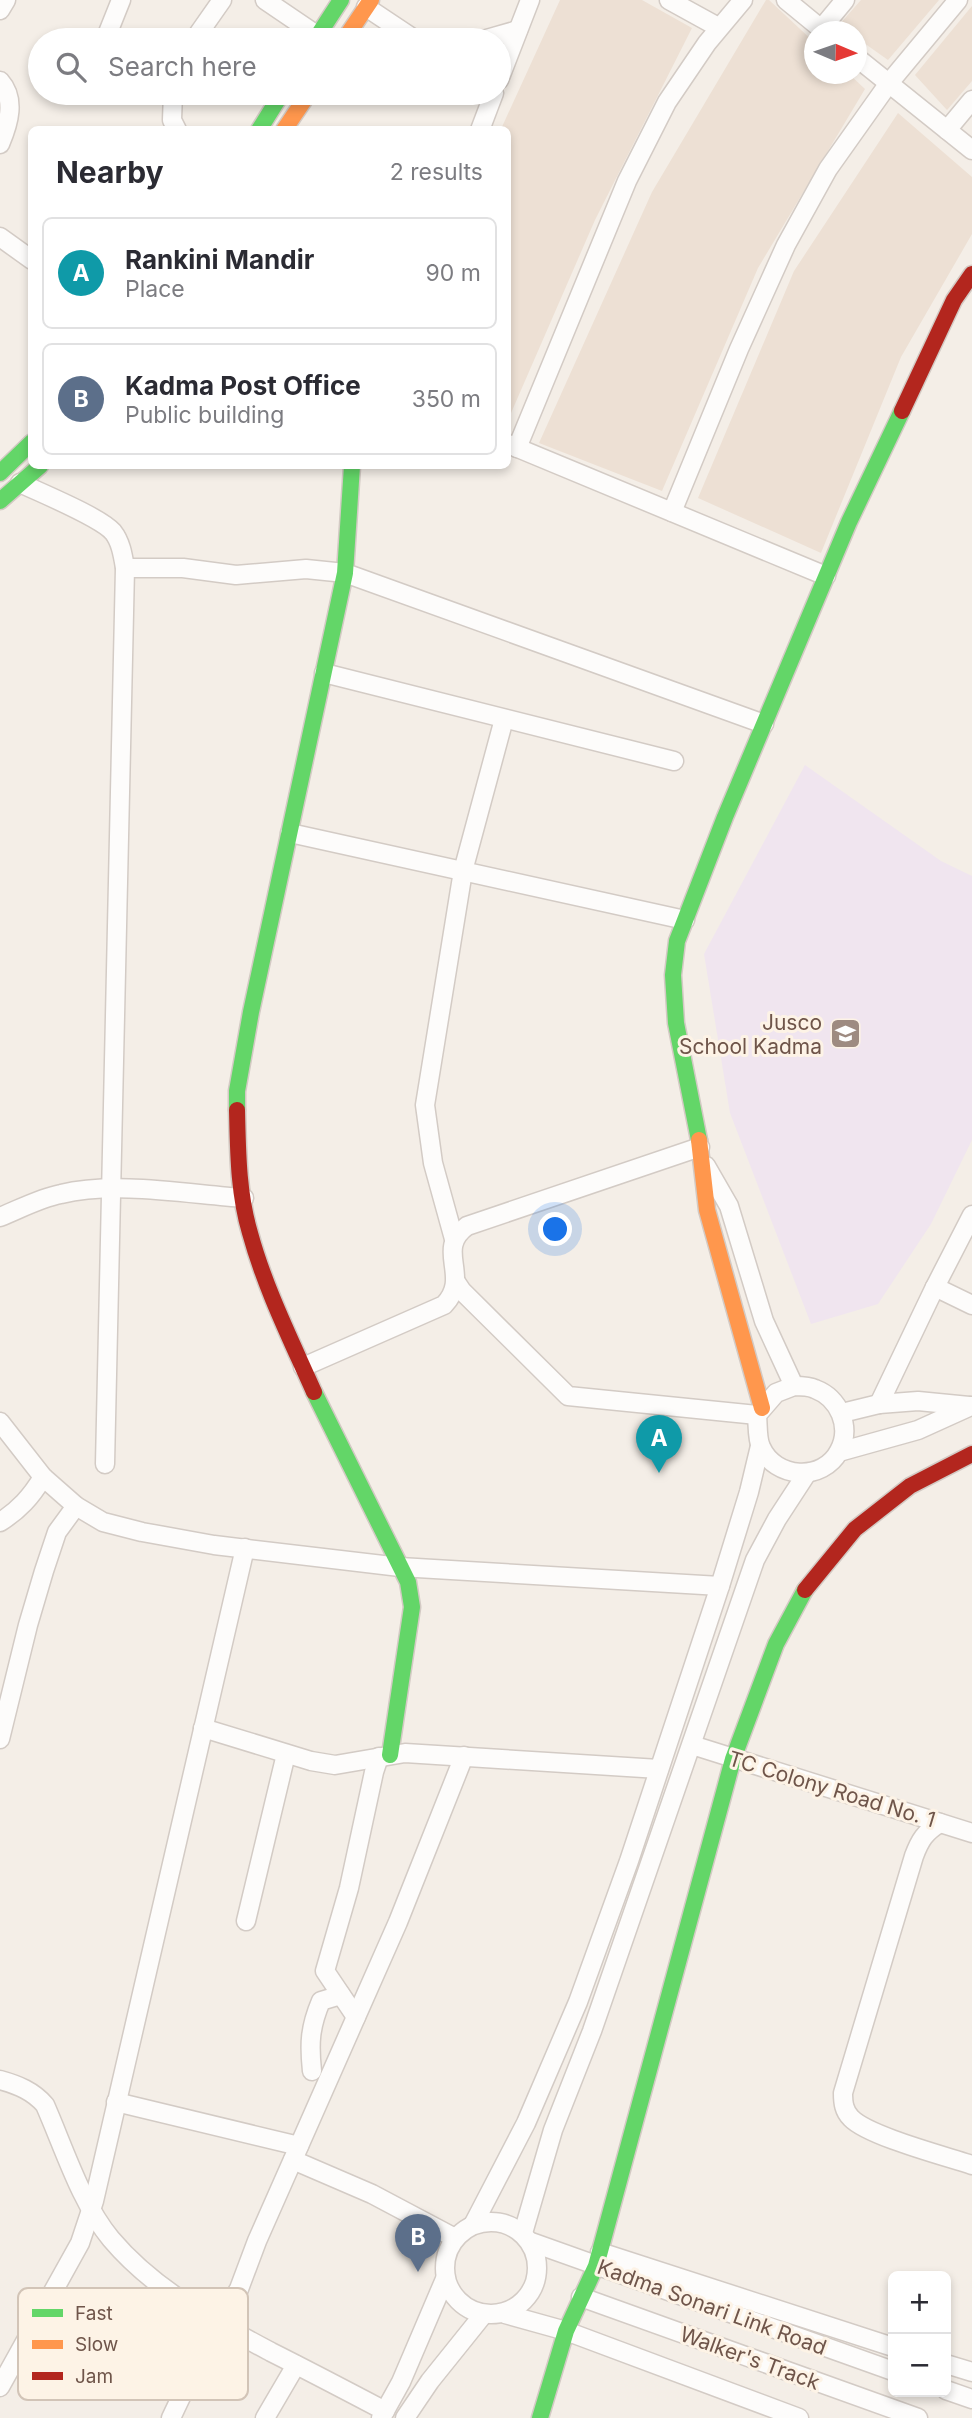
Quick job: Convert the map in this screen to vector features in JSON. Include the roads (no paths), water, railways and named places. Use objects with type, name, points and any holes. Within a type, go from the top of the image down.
[{"type":"street","points":[[0,10],[6,0]]},
{"type":"street","points":[[110,28],[121,0]]},
{"type":"street","points":[[202,28],[222,0]]},
{"type":"street","points":[[265,0],[303,28]]},
{"type":"street","points":[[323,28],[341,0]]},
{"type":"street","points":[[511,48],[530,0]]},
{"type":"street","points":[[669,0],[718,27]]},
{"type":"street","points":[[743,0],[718,27],[667,102],[627,181],[512,446],[826,576]]},
{"type":"street","points":[[786,0],[812,21]]},
{"type":"street","points":[[830,21],[845,0]]},
{"type":"street","points":[[671,512],[786,245],[828,169],[889,83],[958,0]]},
{"type":"street","points":[[352,28],[368,4],[400,28]]},
{"type":"street","points":[[511,32],[518,30]]},
{"type":"street","points":[[867,66],[972,150]]},
{"type":"street","points":[[0,81],[8,93],[10,112],[7,129],[0,144]]},
{"type":"street","points":[[947,130],[972,100]]},
{"type":"street","points":[[173,105],[172,120],[175,126]]},
{"type":"street","points":[[261,126],[275,105]]},
{"type":"street","points":[[287,126],[301,105]]},
{"type":"street","points":[[482,126],[489,105]]},
{"type":"street","points":[[0,237],[28,257]]},
{"type":"street","points":[[473,2225],[526,2123],[578,2003],[629,1861],[720,1586],[760,1446],[760,1412],[707,1210],[702,1153],[676,1023],[673,975],[677,941],[826,576],[906,398],[954,300],[972,275]]},
{"type":"street","points":[[0,473],[28,446]]},
{"type":"street","points":[[0,501],[36,469]]},
{"type":"street","points":[[352,469],[345,573],[251,1012],[237,1091],[237,1162],[249,1231],[275,1304],[408,1582],[412,1607],[384,1756],[374,1772],[349,1888],[325,1971],[356,2017]]},
{"type":"street","points":[[20,483],[99,521],[113,532],[122,549],[125,568],[105,1464]]},
{"type":"street","points":[[125,568],[183,569],[236,575],[306,569],[345,573],[764,724]]},
{"type":"street","points":[[324,673],[674,761]]},
{"type":"street","points":[[303,1367],[444,1305],[453,1296],[456,1282],[452,1247],[454,1239],[433,1163],[425,1105],[463,871],[504,719]]},
{"type":"street","points":[[290,833],[685,920]]},
{"type":"street","points":[[454,1239],[467,1226],[702,1153]]},
{"type":"street","points":[[702,1153],[729,1206],[764,1321],[794,1386]]},
{"type":"street","points":[[0,1217],[58,1194],[111,1188],[244,1198]]},
{"type":"street","points":[[879,1404],[972,1215]]},
{"type":"street","points":[[456,1282],[568,1396],[760,1412]]},
{"type":"street","points":[[935,1287],[972,1305]]},
{"type":"street","points":[[760,1412],[776,1393],[794,1386],[813,1387],[830,1397],[842,1413],[845,1433],[839,1452],[826,1466],[807,1473],[788,1472],[771,1462],[760,1446]]},
{"type":"street","points":[[842,1413],[879,1404],[918,1401],[972,1406]]},
{"type":"street","points":[[839,1452],[918,1430],[972,1406]]},
{"type":"street","points":[[0,1422],[43,1477],[76,1506],[103,1522],[142,1532],[244,1548],[400,1567],[720,1586]]},
{"type":"street","points":[[541,2418],[566,2331],[598,2259],[733,1759],[776,1644],[808,1584],[855,1529],[910,1486],[972,1454]]},
{"type":"street","points":[[527,2238],[553,2130],[592,2031],[755,1560],[777,1518],[807,1473]]},
{"type":"street","points":[[0,1522],[19,1510],[34,1493],[43,1477]]},
{"type":"street","points":[[0,1739],[44,1571],[57,1532],[76,1506]]},
{"type":"street","points":[[55,2288],[80,2242],[91,2210],[244,1548]]},
{"type":"street","points":[[203,1728],[286,1754],[335,1765],[405,1753],[659,1769]]},
{"type":"street","name":"TC Colony Road No. 1","points":[[692,1745],[972,1833]]},
{"type":"street","points":[[246,1922],[286,1754]]},
{"type":"street","points":[[239,2288],[257,2241],[398,1922],[464,1756]]},
{"type":"street","points":[[940,1823],[927,1831],[914,1856],[843,2093],[844,2106],[849,2117],[866,2129],[972,2165]]},
{"type":"street","points":[[312,2071],[310,2031],[315,2014],[321,2001],[341,1995]]},
{"type":"street","points":[[0,2080],[38,2096],[45,2105],[91,2210],[110,2238],[136,2266],[163,2288]]},
{"type":"street","points":[[116,2102],[296,2153],[456,2238]]},
{"type":"street","points":[[248,2339],[383,2415],[401,2382],[445,2279],[445,2257],[456,2238],[473,2225],[490,2221],[508,2224],[527,2238],[538,2263],[536,2285],[523,2302],[505,2314]]},
{"type":"street","name":"Kadma Sonari Link Road","points":[[527,2238],[598,2259],[888,2369]]},
{"type":"street","points":[[598,2259],[888,2346]]},
{"type":"street","points":[[445,2279],[453,2296],[466,2308],[483,2315],[505,2314],[566,2331],[758,2411],[799,2418]]},
{"type":"street","name":"Walker's Track","points":[[581,2297],[918,2418]]},
{"type":"street","points":[[405,2418],[430,2381],[483,2315]]},
{"type":"street","points":[[0,2387],[18,2354]]},
{"type":"street","points":[[265,2418],[296,2365]]},
{"type":"street","points":[[951,2366],[972,2372]]},
{"type":"street","points":[[951,2392],[972,2399]]},
{"type":"street","points":[[171,2418],[180,2400]]},
{"type":"place","name":"Jusco School Kadma","points":[[845,1034]]},
{"type":"place","name":"Rankini Mandir","points":[[659,1473]]},
{"type":"place","name":"Kadma Post Office","points":[[418,2272]]}]
